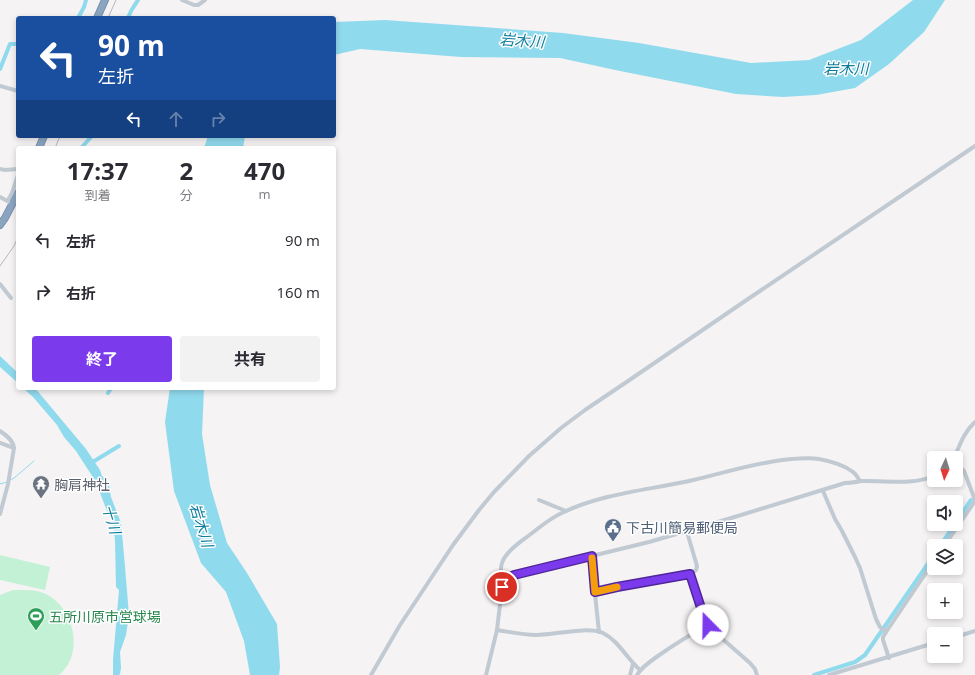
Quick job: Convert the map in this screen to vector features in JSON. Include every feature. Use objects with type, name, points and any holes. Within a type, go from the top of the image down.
[{"type":"highway","points":[[98,16],[105,0]]},
{"type":"highway","points":[[0,225],[5,218],[10,202],[16,195]]},
{"type":"street","points":[[182,0],[194,5],[198,5],[205,0]]},
{"type":"street","points":[[0,86],[16,90]]},
{"type":"street","points":[[371,675],[400,625],[453,545],[494,492],[529,456],[561,428],[585,410],[754,294],[975,146]]},
{"type":"street","points":[[0,169],[16,169]]},
{"type":"street","points":[[0,197],[10,202],[16,181]]},
{"type":"street","points":[[0,284],[11,298]]},
{"type":"street","points":[[957,451],[964,436],[975,422]]},
{"type":"street","points":[[0,431],[13,443],[14,448],[8,484],[0,514]]},
{"type":"street","points":[[0,443],[14,448]]},
{"type":"street","points":[[486,675],[496,630],[504,581],[500,570],[502,563],[517,544],[547,522],[566,511],[598,499],[693,480],[770,462],[799,458],[818,459],[833,463],[854,472],[860,481]]},
{"type":"street","points":[[949,539],[975,501],[963,470]]},
{"type":"street","points":[[504,581],[514,575],[687,532],[845,483],[860,481],[903,482],[927,479]]},
{"type":"street","points":[[823,491],[835,520],[860,568],[876,619],[884,630]]},
{"type":"street","points":[[539,500],[566,511]]},
{"type":"street","points":[[595,592],[690,574],[696,570],[697,566],[687,532]]},
{"type":"street","points":[[592,556],[599,632]]},
{"type":"street","points":[[888,658],[883,640],[884,630],[927,571]]},
{"type":"street","points":[[690,574],[706,623],[750,663],[755,669],[757,675]]},
{"type":"street","points":[[637,675],[640,670],[662,653],[708,625]]},
{"type":"street","points":[[496,630],[537,635],[572,631],[603,633],[611,638],[640,670]]},
{"type":"street","points":[[963,634],[975,631]]},
{"type":"street","points":[[829,675],[927,645]]},
{"type":"street","points":[[630,675],[633,664]]},
{"type":"green space","points":[[0,555],[50,567],[45,590],[0,580]]},
{"type":"green space","name":"五所川原市営球場","points":[[13,590],[42,592],[56,601],[64,610],[73,632],[74,644],[72,655],[67,666],[59,675],[0,675],[0,595]]},
{"type":"water","name":"岩木川","points":[[913,0],[945,0],[924,32],[889,64],[855,88],[816,95],[783,97],[736,94],[560,58],[461,57],[360,49],[336,55],[336,22],[385,20],[563,33],[639,43],[751,63],[809,60],[861,40]]},
{"type":"water","points":[[207,138],[245,138],[243,146],[205,146]]},
{"type":"water","points":[[0,356],[16,371],[16,381],[0,367]]},
{"type":"water","name":"十川","points":[[25,390],[37,390],[86,449],[109,485],[111,497],[121,523],[129,615],[126,635],[120,652],[121,668],[119,675],[113,675],[119,590],[116,587],[115,540],[113,523],[96,482],[57,425]]},
{"type":"water","name":"岩木川","points":[[170,390],[204,390],[202,434],[210,485],[227,543],[247,573],[277,624],[280,667],[279,675],[250,675],[244,641],[226,592],[201,563],[174,491],[165,422]]},
{"type":"waterway","points":[[79,16],[86,0]]},
{"type":"waterway","points":[[129,16],[138,0]]},
{"type":"waterway","points":[[0,69],[10,44],[16,44]]},
{"type":"waterway","points":[[83,146],[90,138]]},
{"type":"waterway","points":[[91,463],[119,446]]},
{"type":"waterway","points":[[10,480],[34,461]]},
{"type":"waterway","points":[[0,484],[7,482]]},
{"type":"waterway","points":[[963,512],[971,500]]},
{"type":"waterway","points":[[945,539],[950,531]]},
{"type":"waterway","points":[[814,675],[855,662],[865,655],[927,565]]},
{"type":"railway","points":[[109,16],[116,0]]},
{"type":"railway","points":[[56,146],[59,138]]},
{"type":"railway","points":[[0,266],[16,242]]},
{"type":"slow traffic","points":[[592,558],[595,592],[617,587]]},
{"type":"place","name":"胸肩神社","points":[[41,499]]},
{"type":"place","name":"下古川簡易郵便局","points":[[613,542]]},
{"type":"place","name":"五所川原市営球場","points":[[36,631]]},
{"type":"route","points":[[502,587],[507,578],[514,575],[592,556],[595,592],[690,574],[706,623],[708,625]]}]
